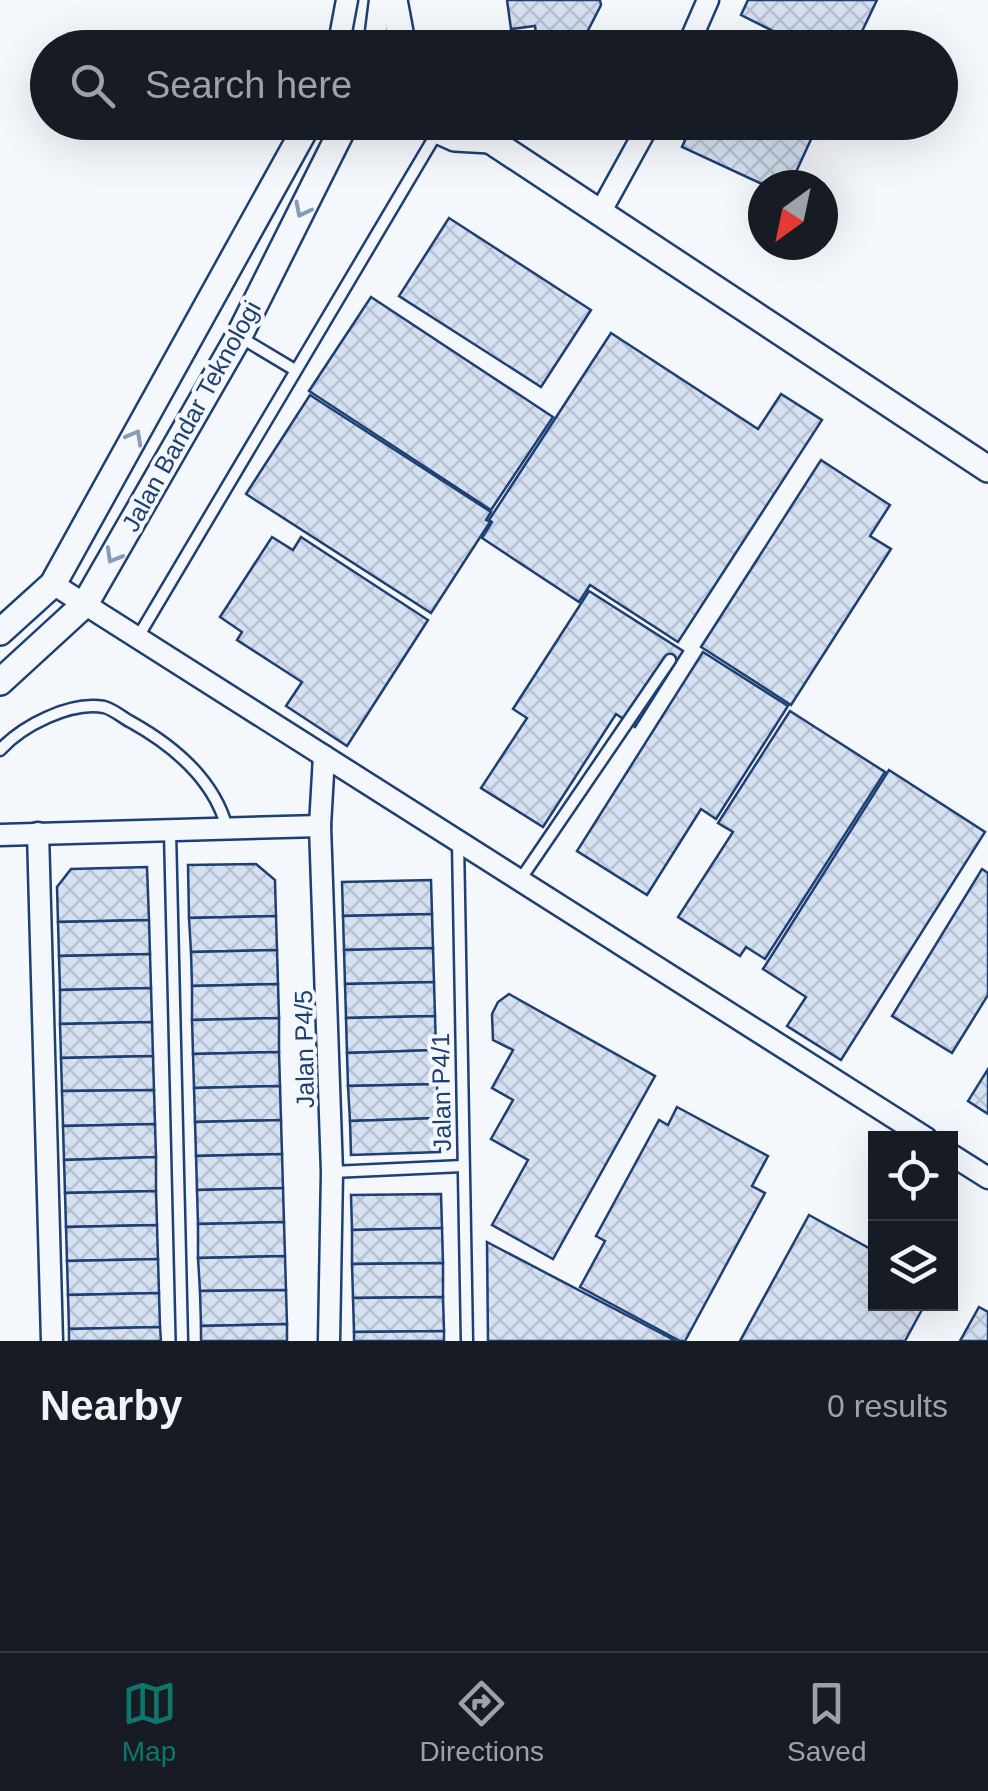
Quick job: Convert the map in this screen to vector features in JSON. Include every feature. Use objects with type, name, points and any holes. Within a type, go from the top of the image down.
[{"type":"street","points":[[341,30],[347,0]]},
{"type":"street","points":[[376,30],[380,0]]},
{"type":"street","points":[[394,0],[400,30]]},
{"type":"street","points":[[695,30],[708,0]]},
{"type":"street","name":"Jalan Bandar Teknologi","points":[[0,632],[53,584],[299,140]]},
{"type":"street","name":"Jalan Bandar Teknologi","points":[[0,682],[85,604],[238,336],[337,140]]},
{"type":"street","points":[[496,140],[988,469]]},
{"type":"street","points":[[602,211],[640,140]]},
{"type":"street","points":[[53,584],[915,1131]]},
{"type":"street","name":"Jalan P4/5","points":[[324,756],[320,826],[332,1172],[329,1341]]},
{"type":"street","points":[[0,835],[320,826]]},
{"type":"street","points":[[38,833],[52,1341]]},
{"type":"street","points":[[958,1159],[988,1178]]},
{"type":"lane","points":[[138,638],[295,370],[420,140]]},
{"type":"lane","points":[[238,336],[295,370]]},
{"type":"lane","points":[[520,880],[670,660]]},
{"type":"lane","points":[[0,750],[15,734],[70,709],[105,708],[160,738],[198,773],[221,806],[227,829]]},
{"type":"lane","points":[[170,832],[182,1341]]},
{"type":"lane","name":"Jalan P4/1","points":[[458,842],[467,1341]]},
{"type":"lane","points":[[332,1172],[463,1166]]},
{"type":"building","points":[[507,0],[600,0],[588,30],[536,30],[535,26],[511,29]]},
{"type":"building","points":[[748,0],[877,0],[863,30],[771,30],[741,15]]},
{"type":"building","points":[[685,140],[811,140],[797,170],[748,170],[748,178],[682,147]]},
{"type":"building","points":[[449,218],[591,310],[541,387],[399,296]]},
{"type":"building","points":[[371,297],[553,417],[491,510],[309,391]]},
{"type":"building","points":[[611,333],[758,429],[781,394],[822,420],[678,642],[590,585],[579,602],[482,538],[492,522],[489,520]]},
{"type":"building","points":[[310,395],[491,512],[486,520],[490,522],[431,613],[246,494]]},
{"type":"building","points":[[821,460],[890,505],[870,536],[891,549],[791,705],[701,647]]},
{"type":"building","points":[[272,537],[293,550],[301,537],[428,620],[347,746],[286,706],[302,682],[237,640],[242,632],[220,617]]},
{"type":"building","points":[[589,591],[683,651],[635,727],[616,714],[543,827],[481,788],[527,718],[513,709]]},
{"type":"building","points":[[703,652],[788,706],[716,819],[701,809],[647,895],[577,851]]},
{"type":"building","points":[[790,711],[885,772],[765,959],[746,947],[740,956],[678,917],[733,832],[718,823]]},
{"type":"building","points":[[889,770],[985,832],[841,1060],[787,1026],[806,997],[763,969]]},
{"type":"building","points":[[256,864],[275,880],[276,916],[189,918],[188,865]]},
{"type":"building","points":[[147,867],[149,920],[58,922],[57,887],[71,869]]},
{"type":"building","points":[[982,869],[988,873],[988,995],[952,1053],[892,1016]]},
{"type":"building","points":[[431,880],[432,914],[343,916],[342,882]]},
{"type":"building","points":[[432,914],[433,948],[344,950],[343,916]]},
{"type":"building","points":[[276,916],[277,950],[191,952],[189,918]]},
{"type":"building","points":[[149,920],[150,954],[59,956],[58,922]]},
{"type":"building","points":[[433,948],[434,982],[345,984],[344,950]]},
{"type":"building","points":[[277,950],[278,984],[192,986],[191,952]]},
{"type":"building","points":[[150,954],[151,988],[60,990],[59,956]]},
{"type":"building","points":[[434,982],[435,1016],[346,1018],[345,984]]},
{"type":"building","points":[[278,984],[279,1018],[192,1020],[192,986]]},
{"type":"building","points":[[151,988],[152,1022],[60,1024],[60,990]]},
{"type":"building","points":[[509,994],[655,1076],[553,1259],[492,1225],[528,1160],[491,1139],[513,1100],[492,1088],[513,1050],[493,1040],[492,1014],[498,1002]]},
{"type":"building","points":[[435,1016],[436,1050],[347,1053],[346,1018]]},
{"type":"building","points":[[279,1018],[279,1052],[193,1054],[192,1020]]},
{"type":"building","points":[[152,1022],[153,1056],[61,1058],[60,1024]]},
{"type":"building","points":[[436,1050],[437,1084],[348,1086],[347,1053]]},
{"type":"building","points":[[279,1052],[280,1086],[194,1088],[193,1054]]},
{"type":"building","points":[[153,1056],[154,1090],[62,1091],[61,1058]]},
{"type":"building","points":[[988,1069],[988,1114],[968,1101]]},
{"type":"building","points":[[437,1084],[438,1118],[350,1121],[348,1086]]},
{"type":"building","points":[[280,1086],[281,1120],[195,1122],[194,1088]]},
{"type":"building","points":[[154,1090],[155,1124],[63,1126],[62,1091]]},
{"type":"building","points":[[677,1107],[768,1156],[752,1186],[765,1193],[685,1341],[580,1287],[605,1241],[596,1236],[659,1120],[668,1125]]},
{"type":"building","points":[[438,1118],[440,1152],[351,1155],[350,1121]]},
{"type":"building","points":[[281,1120],[282,1154],[196,1156],[195,1122]]},
{"type":"building","points":[[155,1124],[156,1157],[64,1160],[63,1126]]},
{"type":"building","points":[[282,1154],[283,1188],[197,1190],[196,1156]]},
{"type":"building","points":[[156,1157],[156,1191],[65,1193],[64,1160]]},
{"type":"building","points":[[283,1188],[284,1222],[198,1224],[197,1190]]},
{"type":"building","points":[[156,1191],[157,1225],[66,1227],[65,1193]]},
{"type":"building","points":[[441,1194],[442,1228],[352,1230],[351,1195]]},
{"type":"building","points":[[809,1215],[868,1248],[868,1311],[921,1311],[905,1341],[740,1341]]},
{"type":"building","points":[[284,1222],[285,1256],[198,1258],[198,1224]]},
{"type":"building","points":[[157,1225],[158,1259],[67,1261],[66,1227]]},
{"type":"building","points":[[442,1228],[443,1263],[352,1264],[352,1230]]},
{"type":"building","points":[[487,1242],[676,1341],[488,1341]]},
{"type":"building","points":[[285,1256],[286,1290],[200,1291],[198,1258]]},
{"type":"building","points":[[158,1259],[159,1293],[68,1295],[67,1261]]},
{"type":"building","points":[[443,1263],[443,1297],[353,1298],[352,1264]]},
{"type":"building","points":[[286,1290],[287,1324],[201,1326],[200,1291]]},
{"type":"building","points":[[159,1293],[160,1327],[69,1329],[68,1295]]},
{"type":"building","points":[[443,1297],[444,1331],[354,1332],[353,1298]]},
{"type":"building","points":[[979,1307],[988,1312],[988,1341],[960,1341]]},
{"type":"building","points":[[287,1324],[287,1341],[201,1341],[201,1326]]},
{"type":"building","points":[[160,1327],[161,1341],[69,1341],[69,1329]]},
{"type":"building","points":[[444,1331],[444,1341],[354,1341],[354,1332]]}]
